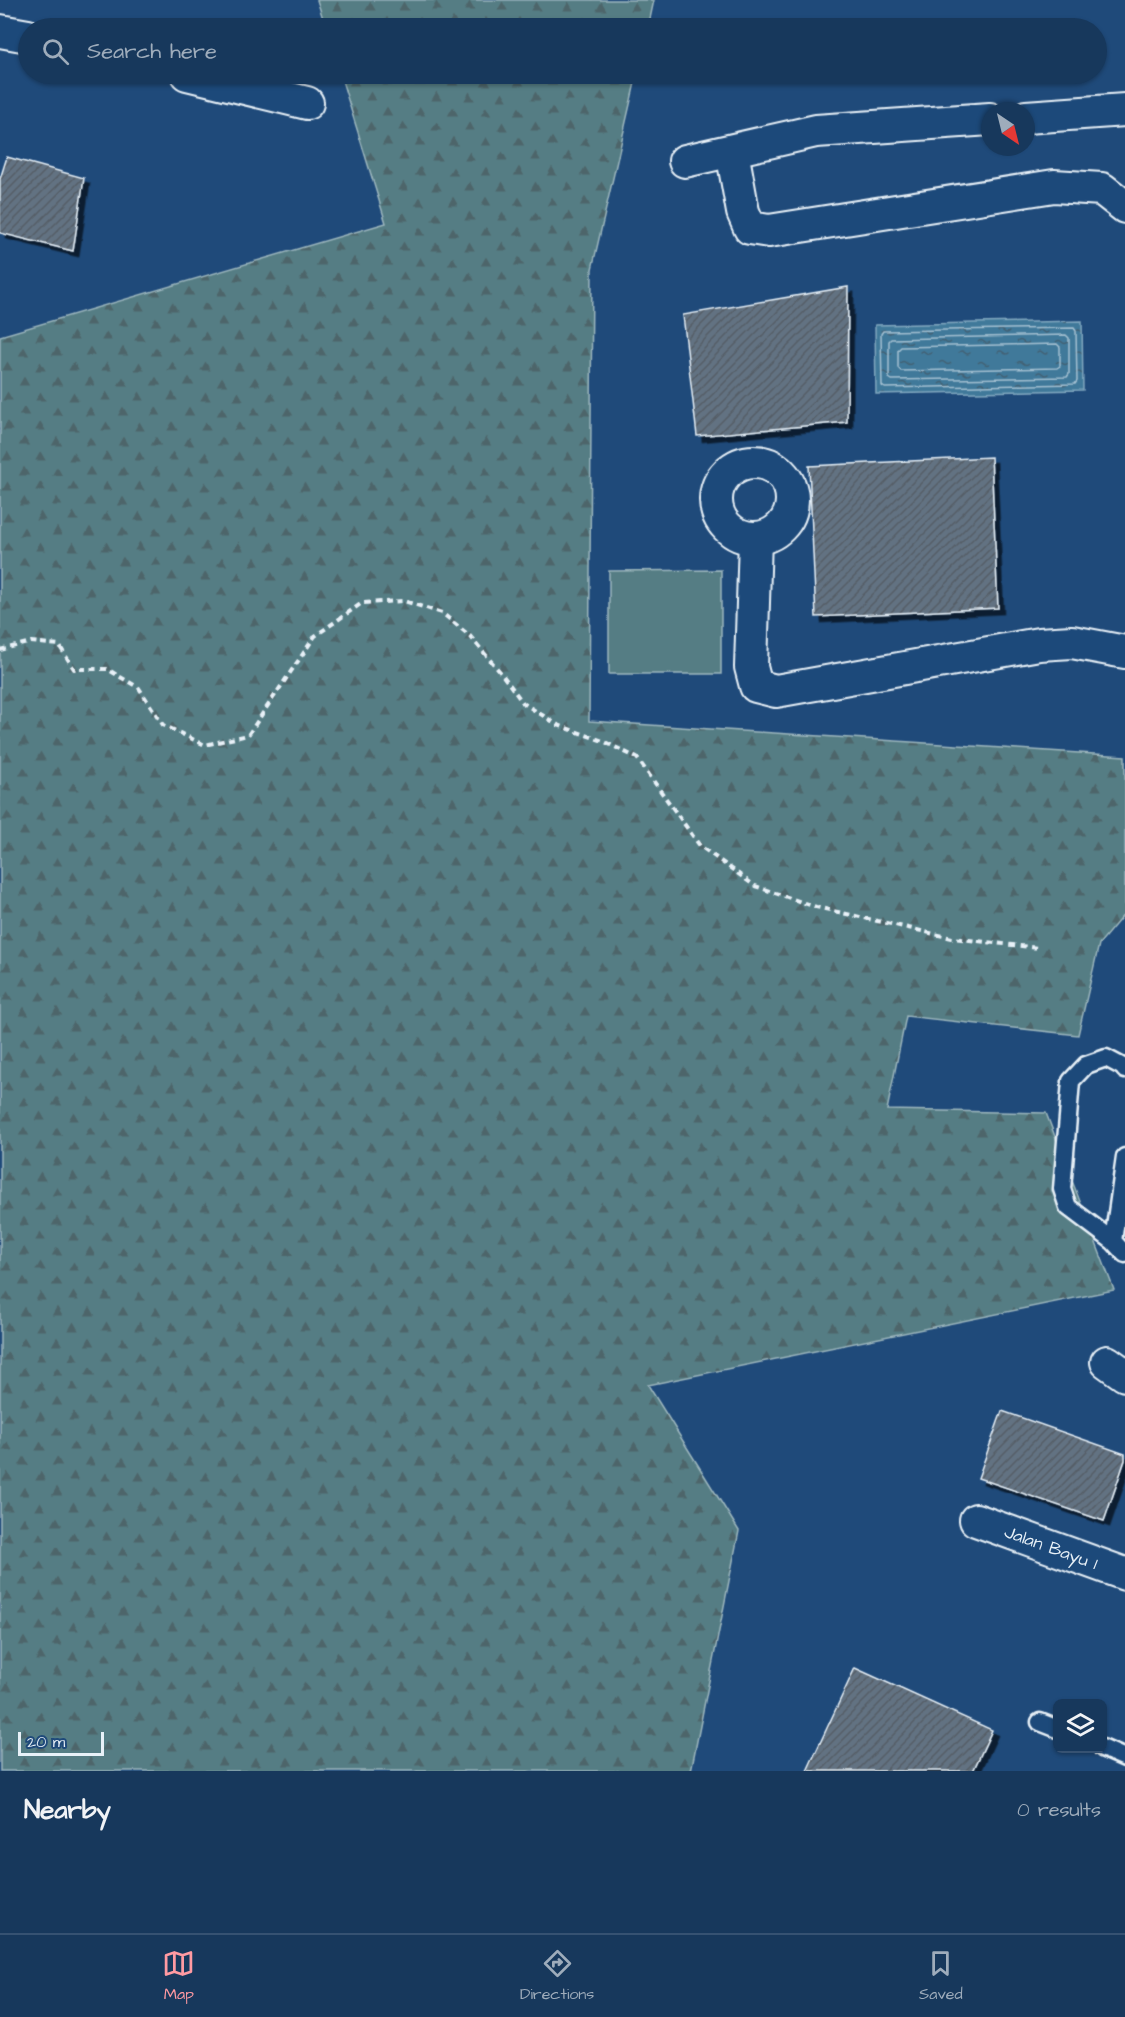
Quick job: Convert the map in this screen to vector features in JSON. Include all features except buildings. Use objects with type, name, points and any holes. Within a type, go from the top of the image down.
[{"type":"street","points":[[0,31],[18,34]]},
{"type":"street","points":[[228,84],[307,103]]},
{"type":"street","points":[[1035,116],[1125,110]]},
{"type":"street","points":[[685,161],[816,131],[981,120]]},
{"type":"street","points":[[732,151],[746,220],[750,228],[769,231],[1054,186],[1102,189],[1125,207]]},
{"type":"street","points":[[755,538],[751,667],[756,686],[776,691],[1039,644],[1072,642],[1125,652]]},
{"type":"street","name":"Jalan Bayu 1","points":[[976,1520],[1125,1574]]},
{"type":"lane","points":[[1125,1070],[1106,1058],[1086,1065],[1071,1081],[1062,1189],[1068,1207],[1113,1241],[1125,1254]]},
{"type":"lane","points":[[1113,1241],[1125,1157]]},
{"type":"lane","points":[[1040,1722],[1053,1727]]},
{"type":"lane","points":[[1107,1750],[1125,1758]]},
{"type":"path","points":[[0,650],[31,642],[59,645],[74,669],[107,669],[139,688],[163,724],[205,746],[248,735],[315,636],[362,603],[404,601],[442,613],[470,636],[523,703],[558,725],[603,741],[637,758],[700,846],[755,886],[816,907],[952,938],[1038,948]]},
{"type":"green space","points":[[317,0],[654,0],[650,18],[323,18]]},
{"type":"green space","points":[[343,84],[635,84],[592,269],[589,721],[1125,756],[1125,913],[1099,944],[1078,1035],[906,1016],[887,1110],[1046,1113],[1114,1290],[648,1385],[739,1531],[691,1771],[0,1771],[0,336],[386,223]]},
{"type":"green space","points":[[721,570],[721,674],[609,674],[609,571]]},
{"type":"water","points":[[1082,321],[1083,390],[876,394],[875,325]]}]
